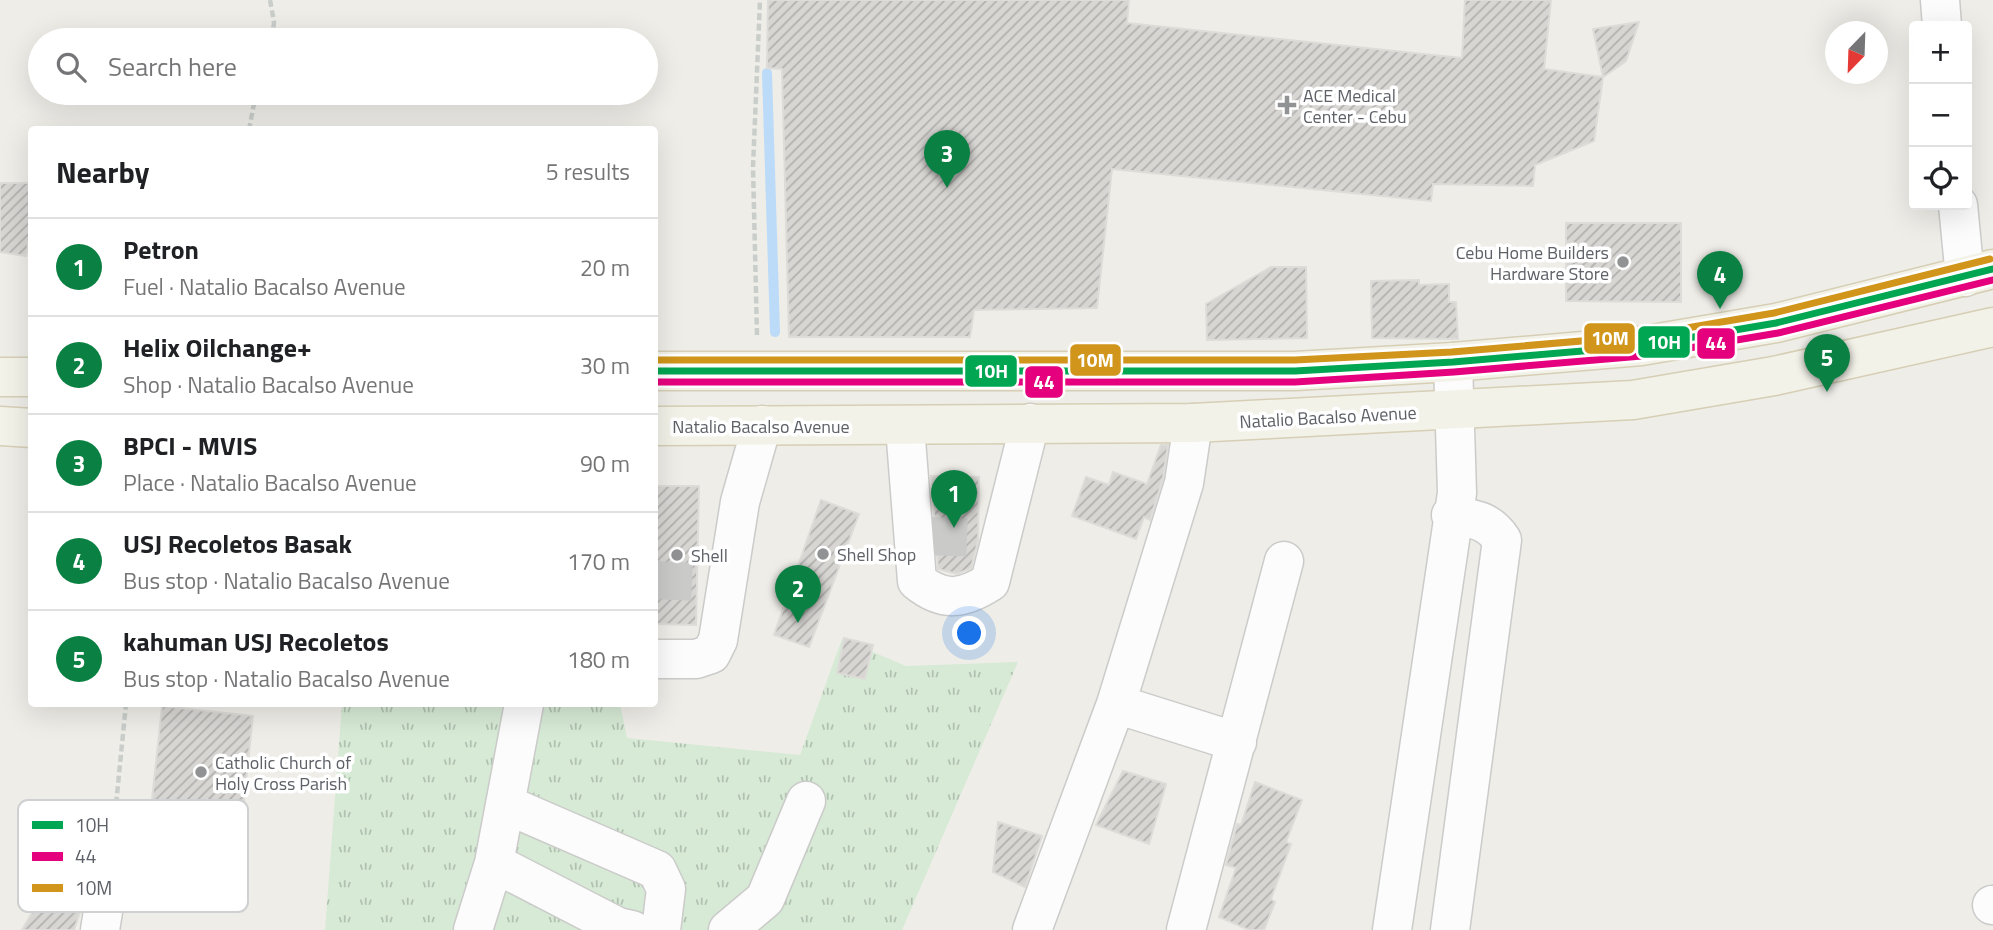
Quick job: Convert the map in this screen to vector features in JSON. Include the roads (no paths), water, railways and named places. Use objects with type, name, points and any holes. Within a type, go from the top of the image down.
[{"type":"main road","points":[[658,371],[1295,371],[1453,362],[1642,346],[1776,323],[1979,273]]},
{"type":"main road","name":"Natalio Bacalso Avenue","points":[[658,426],[905,427],[1030,423],[1194,423],[1633,400],[1774,376],[1993,327]]},
{"type":"main road","points":[[0,377],[28,377]]},
{"type":"main road","points":[[0,426],[28,428]]},
{"type":"street","points":[[1940,0],[1942,21]]},
{"type":"street","points":[[1960,210],[1979,273]]},
{"type":"street","points":[[1392,930],[1451,515],[1457,493],[1453,362]]},
{"type":"street","points":[[905,427],[920,530],[917,581],[934,595],[970,595],[990,582],[991,533],[1030,423]]},
{"type":"street","points":[[1032,930],[1116,704],[1184,483],[1194,423]]},
{"type":"street","points":[[658,659],[696,659],[711,654],[718,639],[713,577],[740,502],[762,425]]},
{"type":"street","points":[[1450,930],[1502,540],[1493,527],[1479,520],[1451,515]]},
{"type":"street","points":[[1186,930],[1284,561]]},
{"type":"street","points":[[1116,704],[1237,742]]},
{"type":"street","points":[[473,930],[494,863],[523,707]]},
{"type":"street","points":[[728,930],[765,899],[806,801]]},
{"type":"street","points":[[505,804],[657,870],[666,889],[661,930]]},
{"type":"street","points":[[494,863],[618,927],[632,930]]},
{"type":"street","points":[[100,930],[103,912]]},
{"type":"waterway","points":[[767,73],[775,332]]},
{"type":"tunnel","points":[[929,536],[979,538]]},
{"type":"tunnel","points":[[658,580],[700,582]]},
{"type":"place","name":"ACE Medical Center - Cebu","points":[[1287,105]]},
{"type":"place","name":"BPCI - MVIS","points":[[947,188]]},
{"type":"place","name":"Cebu Home Builders Hardware Store","points":[[1623,262]]},
{"type":"place","name":"USJ Recoletos Basak","points":[[1720,309]]},
{"type":"place","name":"kahuman USJ Recoletos","points":[[1827,392]]},
{"type":"place","name":"Petron","points":[[954,528]]},
{"type":"place","name":"Shell Shop","points":[[823,554]]},
{"type":"place","name":"Shell","points":[[677,555]]},
{"type":"place","name":"Helix Oilchange+","points":[[798,623]]},
{"type":"place","name":"Catholic Church of Holy Cross Parish","points":[[201,772]]}]
